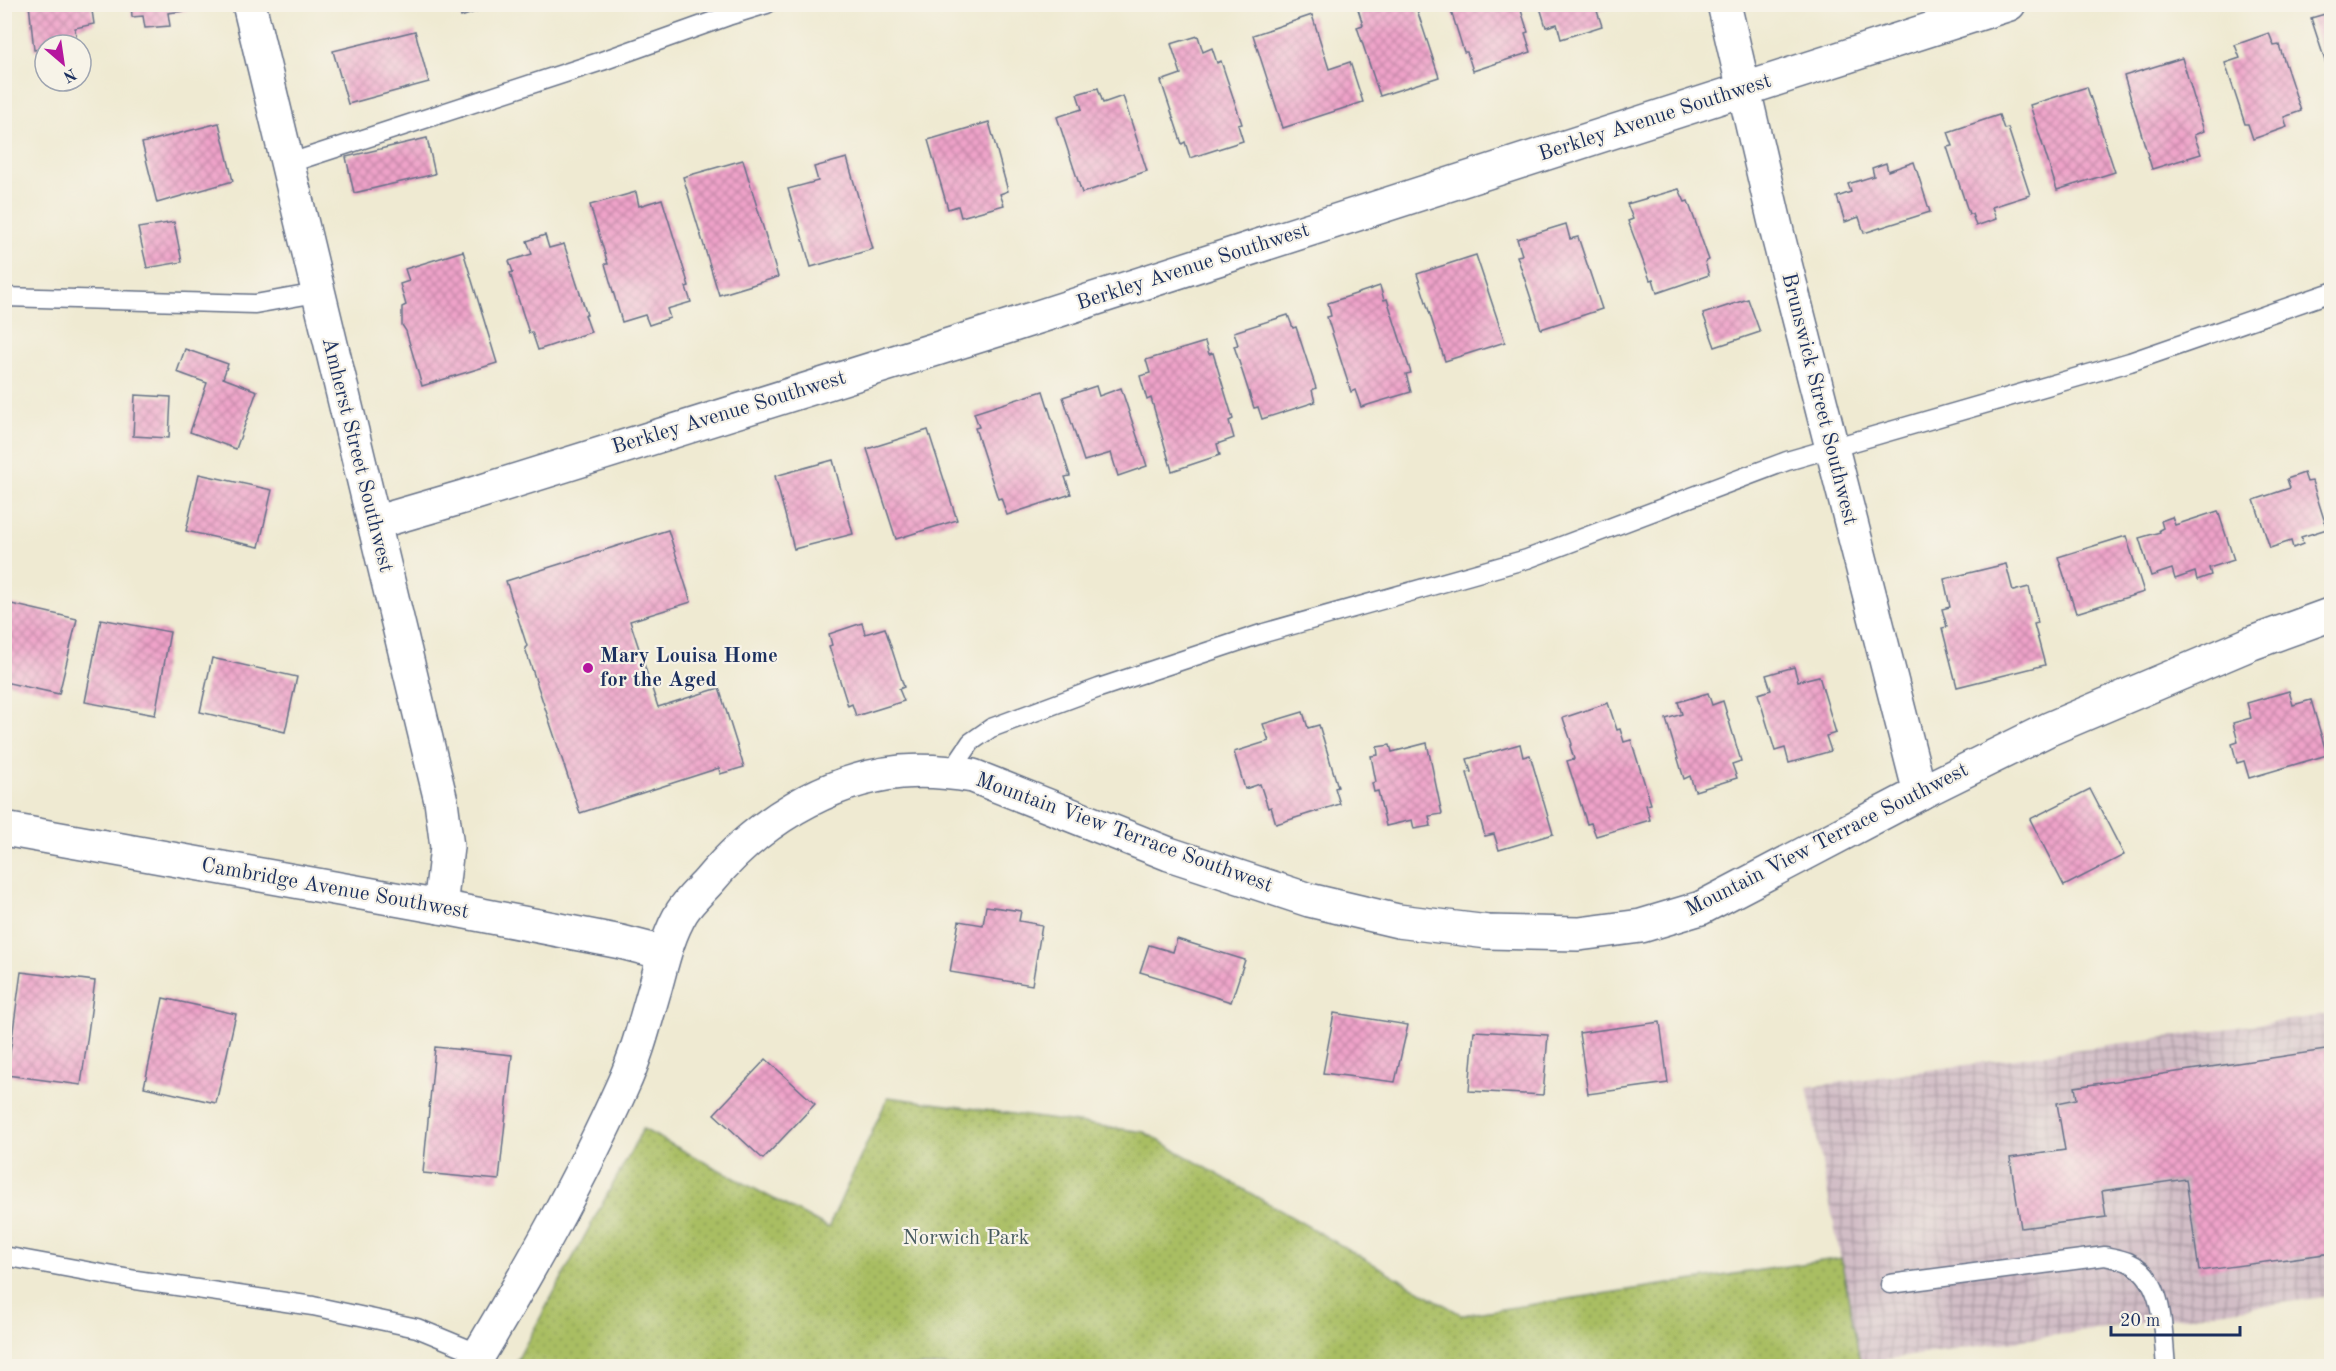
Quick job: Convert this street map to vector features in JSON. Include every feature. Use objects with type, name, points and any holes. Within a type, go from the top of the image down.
[{"type":"street","name":"Amherst Street Southwest","points":[[249,4],[441,801],[447,847],[441,907]]},
{"type":"street","name":"Brunswick Street Southwest","points":[[1724,4],[1778,236],[1920,793]]},
{"type":"street","name":"Berkley Avenue Southwest","points":[[374,522],[464,497],[1013,325],[2008,4]]},
{"type":"street","name":"Mountain View Terrace Southwest","points":[[476,1360],[553,1224],[622,1088],[638,1051],[664,953],[682,912],[722,865],[759,832],[809,799],[850,782],[901,772],[950,772],[973,776],[1169,854],[1309,900],[1398,921],[1488,932],[1579,934],[1641,926],[1701,908],[1920,793],[2049,729],[2252,643],[2331,614]]},
{"type":"street","name":"Cambridge Avenue Southwest","points":[[4,830],[441,907],[621,942],[664,953]]},
{"type":"lane","points":[[287,164],[602,61],[767,4]]},
{"type":"lane","points":[[950,772],[971,742],[991,728],[1099,687],[1264,633],[1527,559],[1787,461],[2130,362],[2331,292]]},
{"type":"lane","points":[[4,297],[255,304],[317,293]]},
{"type":"lane","points":[[4,1256],[136,1280],[313,1306],[417,1328],[476,1360]]},
{"type":"lane","points":[[1890,1284],[2105,1256],[2129,1263],[2145,1274],[2158,1295],[2166,1366]]},
{"type":"shaded area","points":[[2331,1014],[2331,1296],[1861,1363],[1807,1087]]},
{"type":"green space","name":"Norwich Park","points":[[888,1097],[1144,1132],[1462,1315],[1841,1258],[1861,1366],[514,1366],[643,1129],[828,1228]]},
{"type":"building","points":[[29,4],[91,4],[94,24],[75,28],[76,33],[33,33],[33,41]]},
{"type":"building","points":[[131,4],[190,4],[191,10],[168,13],[170,26],[145,28],[143,16],[132,17]]},
{"type":"building","points":[[457,4],[495,4],[495,5],[461,17]]},
{"type":"building","points":[[1372,4],[1410,4],[1412,9],[1416,7],[1439,77],[1380,96],[1357,27],[1363,25],[1358,9]]},
{"type":"building","points":[[1449,4],[1519,4],[1528,32],[1525,33],[1531,52],[1473,71],[1467,52],[1464,52]]},
{"type":"building","points":[[1539,4],[1606,4],[1607,8],[1597,11],[1602,26],[1561,39],[1557,24],[1546,27]]},
{"type":"building","points":[[2332,12],[2332,79],[2331,79],[2311,18]]},
{"type":"building","points":[[1312,15],[1329,69],[1350,62],[1363,102],[1283,128],[1253,35]]},
{"type":"building","points":[[415,31],[429,82],[348,104],[333,51]]},
{"type":"building","points":[[2269,33],[2274,46],[2279,45],[2301,111],[2284,117],[2287,127],[2253,139],[2248,124],[2245,124],[2225,63],[2240,58],[2235,45]]},
{"type":"building","points":[[1198,36],[1203,52],[1212,48],[1217,63],[1221,61],[1242,124],[1238,125],[1243,141],[1190,158],[1185,142],[1182,144],[1161,81],[1181,74],[1171,44]]},
{"type":"building","points":[[2182,58],[2204,131],[2194,135],[2201,154],[2152,169],[2124,76]]},
{"type":"building","points":[[2087,87],[2115,172],[2057,190],[2030,105]]},
{"type":"building","points":[[1098,88],[1103,103],[1123,96],[1147,171],[1082,193],[1057,117],[1082,109],[1077,94]]},
{"type":"building","points":[[1999,115],[2004,129],[2008,128],[2030,195],[1992,207],[1996,219],[1976,226],[1972,214],[1969,214],[1947,147],[1953,146],[1948,132]]},
{"type":"building","points":[[989,122],[1008,191],[1000,194],[1004,205],[961,217],[958,206],[948,209],[928,140]]},
{"type":"building","points":[[219,123],[233,181],[157,203],[142,143]]},
{"type":"building","points":[[427,138],[435,174],[354,193],[346,157]]},
{"type":"building","points":[[847,158],[873,249],[811,267],[788,189],[818,181],[814,167]]},
{"type":"building","points":[[743,160],[778,277],[719,295],[683,177]]},
{"type":"building","points":[[1914,162],[1930,212],[1864,233],[1859,217],[1845,222],[1837,197],[1851,192],[1848,184],[1874,176],[1872,168],[1886,163],[1888,171]]},
{"type":"building","points":[[1679,189],[1685,202],[1688,201],[1709,260],[1705,262],[1709,275],[1657,293],[1628,221],[1633,219],[1627,204]]},
{"type":"building","points":[[636,192],[639,206],[662,199],[689,286],[686,287],[691,302],[667,309],[670,318],[649,325],[645,315],[622,322],[590,205]]},
{"type":"building","points":[[174,222],[182,262],[147,268],[138,228]]},
{"type":"building","points":[[1566,224],[1570,239],[1578,237],[1602,309],[1541,329],[1517,256],[1522,255],[1517,239]]},
{"type":"building","points":[[545,235],[549,248],[564,244],[591,332],[538,350],[532,332],[529,333],[510,273],[513,272],[509,261],[532,254],[527,241]]},
{"type":"building","points":[[463,251],[497,363],[422,386],[406,331],[402,325],[402,307],[406,305],[400,284],[409,281],[405,269]]},
{"type":"building","points":[[1476,255],[1505,342],[1445,361],[1417,274]]},
{"type":"building","points":[[1380,286],[1384,300],[1387,299],[1411,373],[1406,374],[1411,392],[1361,407],[1355,390],[1351,392],[1327,317],[1331,316],[1328,303]]},
{"type":"building","points":[[1748,299],[1760,332],[1715,347],[1703,314]]},
{"type":"building","points":[[1288,315],[1293,328],[1296,327],[1316,388],[1312,390],[1315,402],[1262,419],[1258,407],[1254,408],[1234,346],[1238,345],[1234,332]]},
{"type":"building","points":[[1205,342],[1209,354],[1213,353],[1233,419],[1229,421],[1234,438],[1217,444],[1220,455],[1172,471],[1151,398],[1147,400],[1140,376],[1150,373],[1146,360]]},
{"type":"building","points":[[185,349],[228,364],[223,378],[257,391],[236,449],[190,432],[207,383],[177,372]]},
{"type":"building","points":[[1096,386],[1099,396],[1121,388],[1147,466],[1118,476],[1111,453],[1084,461],[1063,397]]},
{"type":"building","points":[[1043,391],[1070,476],[1065,477],[1071,494],[1007,515],[1001,498],[998,499],[975,428],[979,427],[974,413]]},
{"type":"building","points":[[135,395],[171,397],[169,438],[133,436]]},
{"type":"building","points":[[928,430],[957,520],[896,539],[867,449]]},
{"type":"building","points":[[833,460],[853,534],[794,549],[775,476]]},
{"type":"building","points":[[2304,473],[2307,482],[2312,481],[2327,529],[2301,537],[2303,544],[2293,548],[2291,541],[2270,548],[2254,500],[2290,488],[2287,479]]},
{"type":"building","points":[[199,474],[272,490],[259,547],[186,531]]},
{"type":"building","points":[[2218,511],[2234,560],[2209,568],[2211,575],[2197,580],[2195,572],[2175,579],[2172,569],[2151,576],[2139,538],[2160,532],[2159,530],[2163,528],[2161,521],[2172,517],[2175,525]]},
{"type":"building","name":"Mary Louisa Home for the Aged","points":[[668,530],[691,602],[630,621],[658,707],[719,688],[744,767],[720,774],[719,768],[580,813],[525,648],[527,646],[506,581]]},
{"type":"building","points":[[2126,536],[2144,592],[2076,613],[2058,557]]},
{"type":"building","points":[[2006,564],[2013,591],[2029,587],[2038,623],[2034,624],[2045,665],[1957,687],[1942,628],[1947,627],[1942,609],[1950,607],[1944,579]]},
{"type":"building","points":[[7,603],[77,619],[59,694],[4,682],[4,614]]},
{"type":"building","points":[[101,619],[170,632],[155,715],[85,702]]},
{"type":"building","points":[[862,623],[865,634],[885,628],[904,687],[899,689],[904,701],[856,716],[852,704],[848,706],[829,646],[832,645],[829,634]]},
{"type":"building","points":[[212,658],[297,677],[285,732],[200,712]]},
{"type":"building","points":[[1794,667],[1798,681],[1819,676],[1836,733],[1826,736],[1831,751],[1789,763],[1785,748],[1775,751],[1758,694],[1771,690],[1766,675]]},
{"type":"building","points":[[2289,691],[2293,705],[2311,700],[2327,755],[2249,778],[2244,761],[2237,763],[2232,744],[2238,742],[2233,723],[2251,718],[2247,703]]},
{"type":"building","points":[[1708,693],[1712,705],[1723,701],[1741,761],[1732,764],[1737,778],[1695,791],[1690,776],[1684,779],[1666,719],[1682,714],[1678,702]]},
{"type":"building","points":[[1608,703],[1617,730],[1620,729],[1624,742],[1631,740],[1651,804],[1646,805],[1650,820],[1596,836],[1591,823],[1587,824],[1567,761],[1574,759],[1570,746],[1572,744],[1563,718]]},
{"type":"building","points":[[1303,712],[1308,728],[1319,725],[1338,787],[1335,788],[1340,804],[1276,824],[1260,784],[1245,789],[1234,752],[1269,741],[1263,724]]},
{"type":"building","points":[[1427,743],[1442,814],[1429,816],[1431,826],[1414,829],[1412,820],[1386,826],[1378,791],[1374,792],[1372,783],[1376,782],[1371,756],[1378,755],[1377,747],[1390,745],[1392,752]]},
{"type":"building","points":[[1520,744],[1523,757],[1530,755],[1553,834],[1499,850],[1494,834],[1485,836],[1467,773],[1471,772],[1467,759]]},
{"type":"building","points":[[2090,789],[2124,855],[2064,886],[2030,819]]},
{"type":"building","points":[[986,906],[1021,911],[1019,921],[1042,925],[1032,985],[950,972],[959,921],[983,925]]},
{"type":"building","points":[[1177,939],[1245,960],[1231,1002],[1140,972],[1149,945],[1173,952]]},
{"type":"building","points":[[21,972],[95,981],[81,1085],[7,1075]]},
{"type":"building","points":[[163,998],[236,1014],[216,1103],[144,1087]]},
{"type":"building","points":[[1334,1013],[1408,1025],[1395,1082],[1323,1073]]},
{"type":"building","points":[[1660,1022],[1668,1083],[1588,1094],[1579,1033]]},
{"type":"building","points":[[1474,1031],[1548,1035],[1543,1095],[1469,1091]]},
{"type":"building","points":[[435,1047],[512,1055],[499,1180],[423,1173]]},
{"type":"building","points":[[2332,1049],[2332,1253],[2199,1271],[2186,1179],[2102,1191],[2106,1217],[2021,1228],[2010,1158],[2065,1150],[2057,1103],[2077,1099],[2075,1087]]},
{"type":"building","points":[[766,1059],[815,1104],[763,1159],[714,1114]]},
{"type":"place","name":"Mary Louisa Home for the Aged","points":[[588,668]]}]
